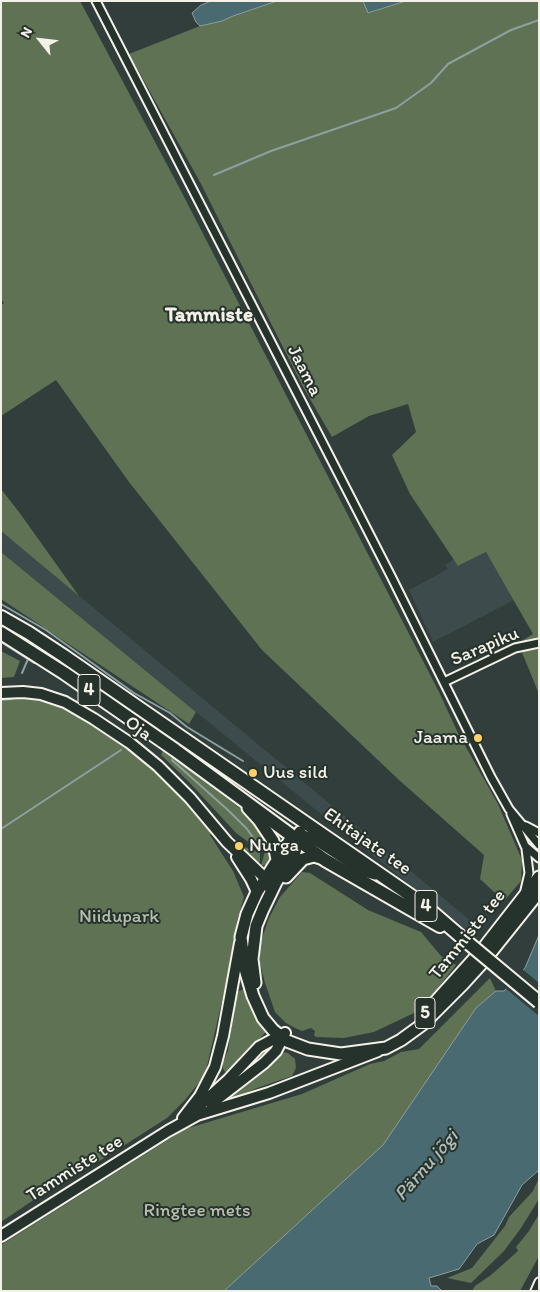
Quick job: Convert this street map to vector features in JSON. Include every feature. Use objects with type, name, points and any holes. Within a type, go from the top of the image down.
[{"type":"highway","name":"Ehitajate tee","points":[[1,618],[30,633],[64,656],[423,904],[467,942]]},
{"type":"highway","name":"Ehitajate tee","points":[[1,633],[64,673],[175,750],[325,860],[467,942]]},
{"type":"highway","name":"4","points":[[467,942],[539,1002]]},
{"type":"main road","name":"Oja","points":[[1,693],[23,692],[41,694],[64,702],[130,743],[158,766],[190,798],[227,842],[265,878]]},
{"type":"main road","points":[[175,750],[181,759],[245,805],[255,815],[274,844],[277,859]]},
{"type":"main road","points":[[296,816],[300,824],[297,838],[310,837],[364,871],[381,876]]},
{"type":"main road","name":"5","points":[[297,838],[277,859],[257,892],[247,914],[242,938],[245,969],[252,996],[263,1018],[282,1036],[301,1047],[326,1053],[350,1053],[386,1048]]},
{"type":"main road","name":"5","points":[[282,1036],[260,1000],[253,975],[252,947],[256,926],[263,909],[276,882],[292,856],[297,838]]},
{"type":"main road","name":"Oja","points":[[227,842],[251,879],[257,892]]},
{"type":"main road","points":[[263,909],[291,871],[303,859],[314,856],[325,860]]},
{"type":"main road","name":"Tammiste tee","points":[[282,1036],[311,1045],[338,1048],[369,1044],[398,1034],[424,1015],[482,950],[539,877]]},
{"type":"main road","points":[[263,909],[268,887],[265,878]]},
{"type":"main road","name":"Tammiste tee","points":[[386,1048],[413,1033],[443,1005],[483,962],[539,892]]},
{"type":"main road","points":[[242,938],[219,1066],[220,1073],[228,1080],[242,1081]]},
{"type":"main road","points":[[183,1118],[208,1083],[215,1067],[223,1036]]},
{"type":"main road","points":[[168,1131],[207,1100],[259,1047],[282,1036]]},
{"type":"main road","points":[[168,1131],[197,1115],[242,1081],[270,1057],[282,1036]]},
{"type":"main road","points":[[197,1115],[269,1093],[386,1048]]},
{"type":"main road","name":"Tammiste tee","points":[[1,1236],[168,1131]]},
{"type":"street","name":"Jaama","points":[[96,1],[491,777],[509,809],[539,845]]},
{"type":"street","name":"Sarapiku","points":[[444,682],[515,648],[539,643]]},
{"type":"street","name":"Jaama","points":[[509,809],[528,853],[529,873],[523,896]]},
{"type":"street","name":"Jaama","points":[[519,822],[539,833]]},
{"type":"street","name":"Jaama","points":[[525,846],[539,858]]},
{"type":"street","points":[[536,1291],[539,1282]]},
{"type":"shaded area","points":[[1,531],[477,926],[472,934],[327,819],[1,552]]},
{"type":"shaded area","points":[[486,552],[514,600],[433,642],[409,590],[448,569],[445,565],[454,559],[459,566]]},
{"type":"green space","points":[[1,1],[80,1],[180,189],[439,692],[458,733],[498,804],[522,860],[521,881],[504,901],[480,879],[484,855],[399,780],[262,650],[129,482],[56,380],[1,416],[1,305],[4,303],[1,299]]},
{"type":"green space","points":[[277,1],[363,1],[369,13],[406,1],[539,1],[539,694],[521,650],[515,645],[533,634],[486,552],[458,566],[410,494],[392,455],[416,432],[408,404],[369,416],[332,437],[303,387],[200,182],[129,54],[200,26],[222,21]]},
{"type":"green space","points":[[1,489],[19,512],[79,596],[1,531]]},
{"type":"green space","points":[[1,552],[196,712],[189,724],[1,599]]},
{"type":"green space","points":[[1,651],[20,661],[14,677],[1,678]]},
{"type":"green space","name":"Niidupark","points":[[1,697],[34,697],[69,708],[101,728],[143,759],[184,798],[212,831],[210,835],[233,871],[244,897],[237,921],[229,971],[205,1075],[185,1100],[167,1118],[1,1222]]},
{"type":"green space","points":[[163,750],[249,815],[269,844],[254,846],[236,833],[161,755]]},
{"type":"green space","points":[[242,846],[260,853],[260,861],[257,866],[248,858],[250,856]]},
{"type":"green space","points":[[273,847],[274,856],[268,864],[261,866],[265,851]]},
{"type":"green space","points":[[302,872],[310,873],[368,910],[421,932],[441,956],[456,965],[432,995],[414,1013],[374,1032],[344,1038],[316,1037],[314,1035],[315,1031],[311,1028],[302,1031],[295,1028],[286,1023],[275,1012],[260,964],[260,944],[269,918],[280,897]]},
{"type":"green space","name":"Ringtee mets","points":[[490,978],[496,991],[476,1008],[383,1145],[224,1291],[1,1291],[1,1245],[185,1129],[302,1094],[370,1064],[384,1061],[401,1052],[419,1049]]},
{"type":"green space","points":[[244,989],[247,1001],[266,1032],[228,1075],[223,1069],[223,1063],[228,1050],[237,992]]},
{"type":"green space","points":[[275,1041],[271,1052],[237,1078],[256,1054]]},
{"type":"green space","points":[[282,1052],[288,1053],[295,1059],[296,1068],[292,1076],[257,1088],[209,1109],[270,1066]]},
{"type":"green space","points":[[539,1178],[539,1199],[504,1251],[471,1283],[447,1278],[472,1268],[505,1226],[509,1217],[533,1191]]},
{"type":"green space","points":[[539,1214],[539,1256],[520,1291],[472,1291],[475,1286],[491,1275],[518,1251],[516,1247],[529,1231]]},
{"type":"water","points":[[211,1],[277,1],[222,21],[200,26],[192,13],[201,5]]},
{"type":"water","points":[[363,1],[406,1],[368,13]]},
{"type":"water","name":"Pärnu jõgi","points":[[539,935],[539,1170],[522,1185],[494,1235],[477,1244],[459,1269],[429,1278],[431,1286],[437,1286],[442,1291],[224,1291],[383,1145],[476,1008],[496,991],[504,991],[525,968]]},
{"type":"pier","points":[[521,968],[539,983],[539,1016],[504,987]]},
{"type":"waterway","points":[[214,175],[271,151],[396,108],[431,83],[448,64],[511,30],[539,20]]},
{"type":"waterway","points":[[1,604],[46,630],[134,693],[170,713],[187,727],[243,761]]},
{"type":"waterway","points":[[1,642],[34,663]]},
{"type":"waterway","points":[[22,673],[28,659]]},
{"type":"waterway","points":[[1,700],[12,699]]},
{"type":"waterway","points":[[1,829],[121,750]]},
{"type":"waterway","points":[[172,760],[229,811],[247,829],[257,843]]},
{"type":"place","name":"Jaama","points":[[478,738]]},
{"type":"place","name":"Uus sild","points":[[253,773]]},
{"type":"place","name":"Nurga","points":[[239,846]]},
{"type":"district","name":"Tammiste","points":[[209,316]]}]
